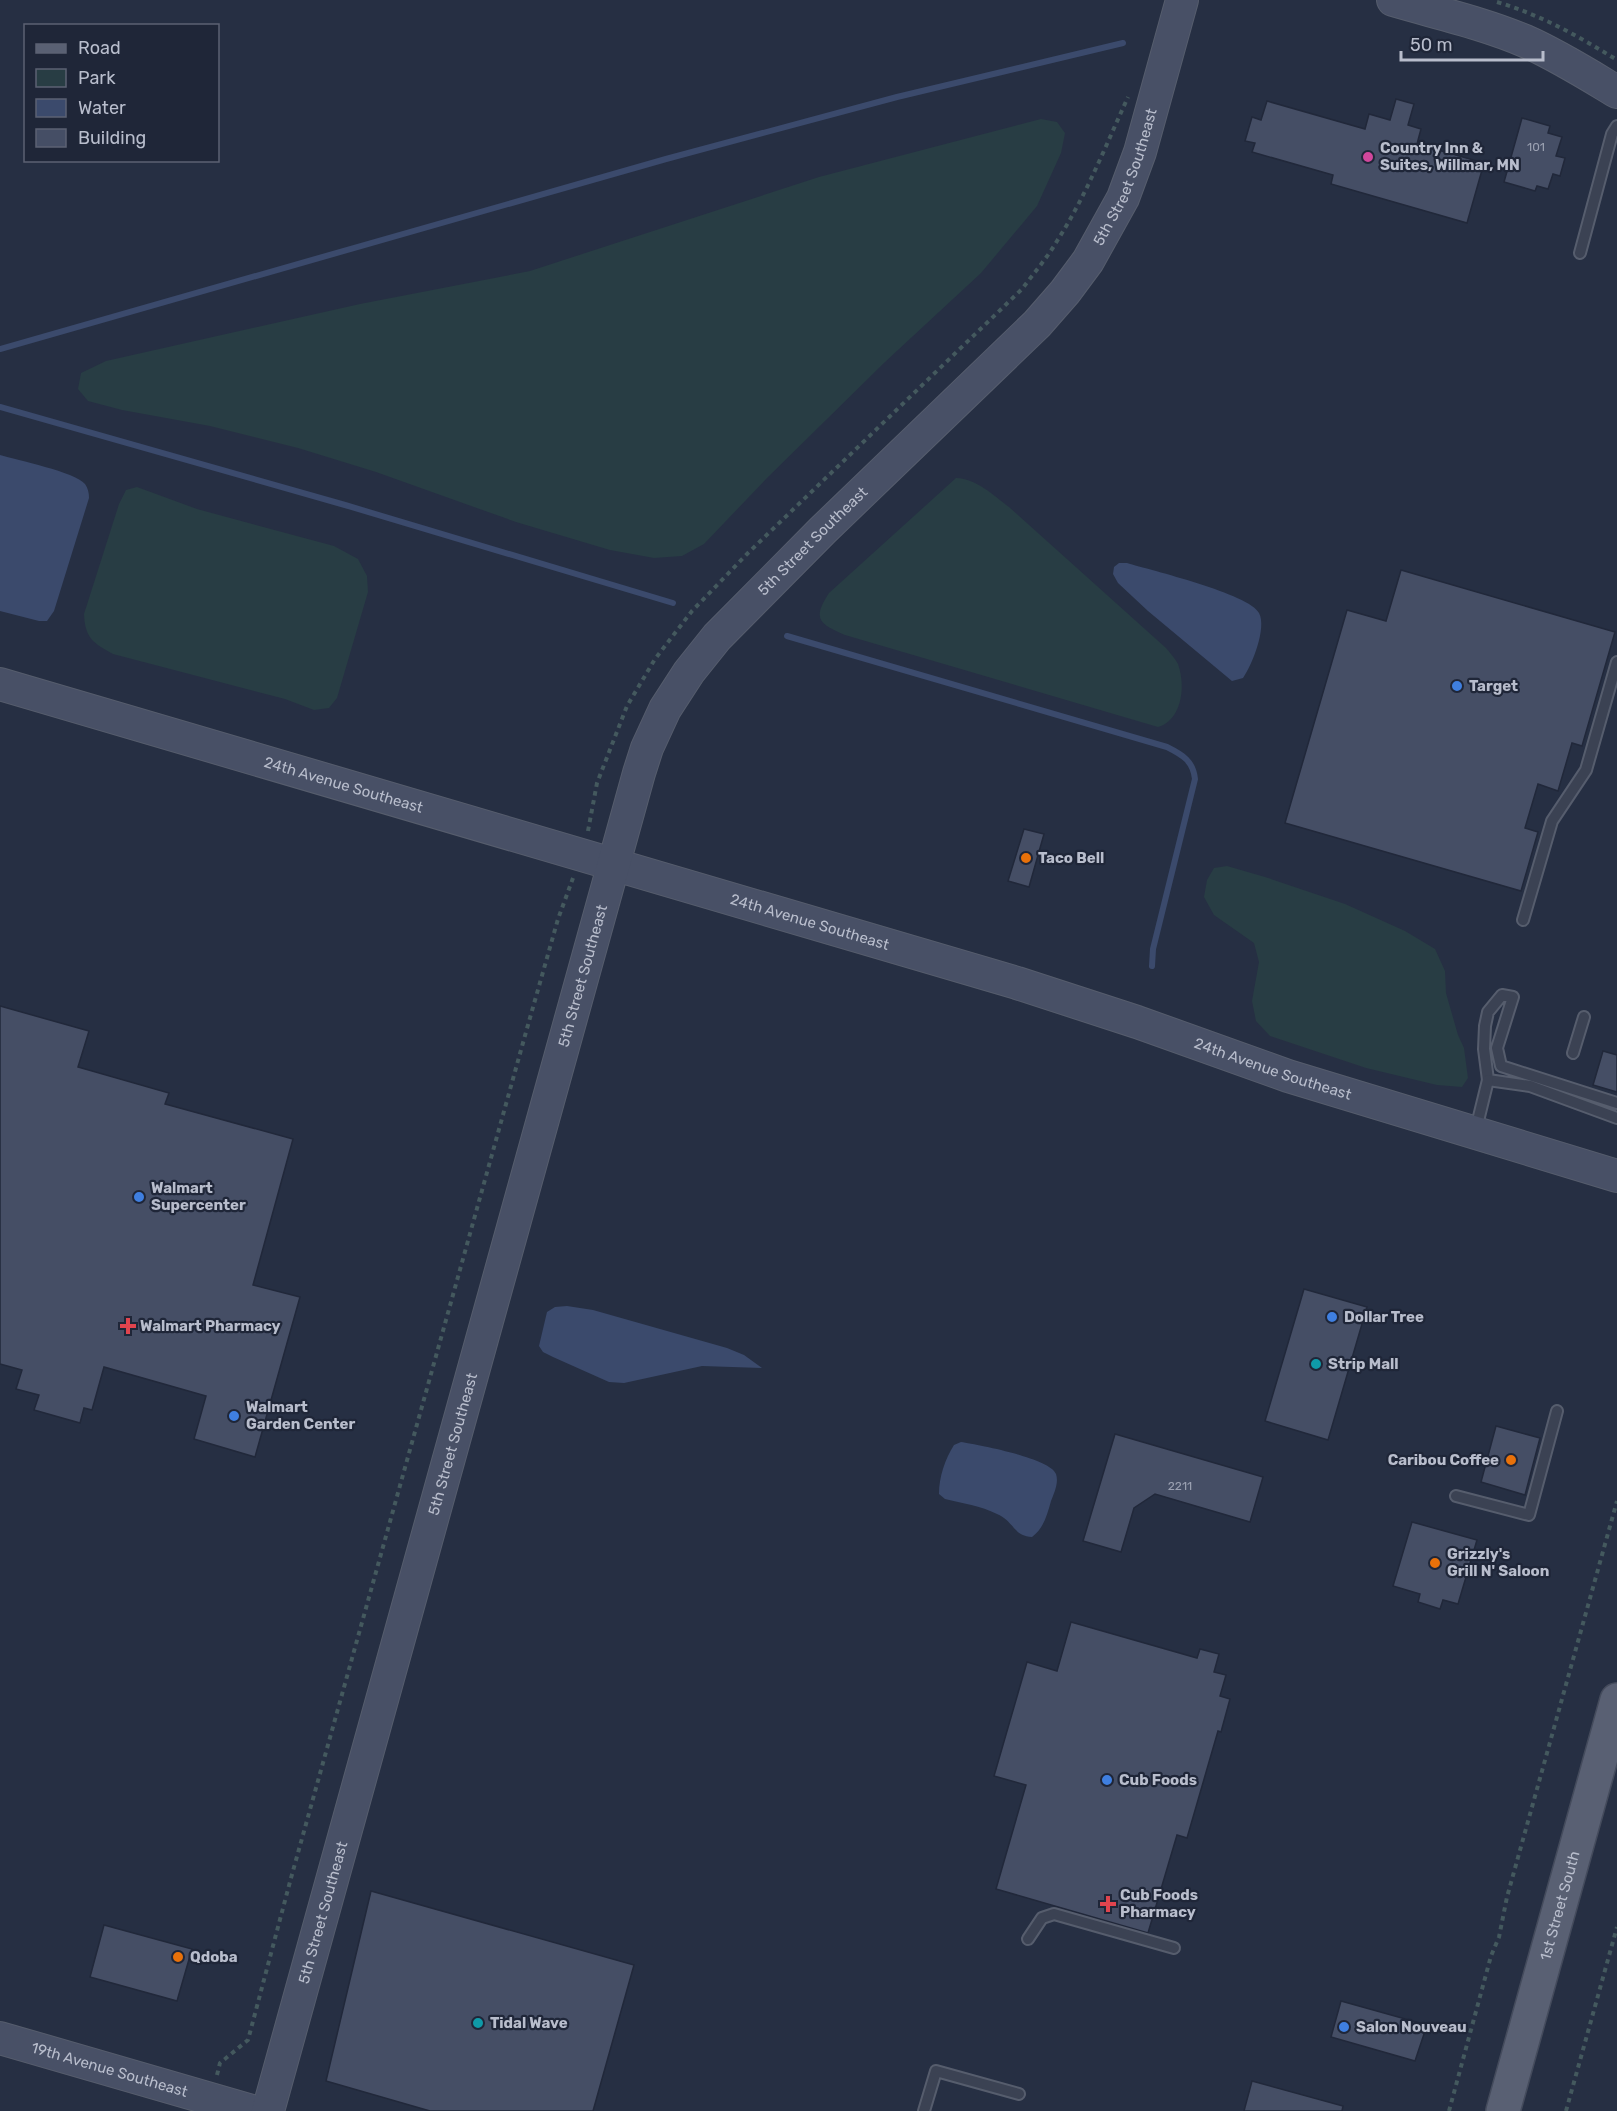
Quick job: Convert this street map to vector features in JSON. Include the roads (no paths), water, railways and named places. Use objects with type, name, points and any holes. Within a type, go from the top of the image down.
[{"type":"main road","name":"1st Street South","points":[[1503,2111],[1617,1700]]},
{"type":"street","name":"5th Street Southeast","points":[[268,2111],[639,773],[656,728],[676,691],[706,649],[736,615],[1037,324],[1088,261],[1112,220],[1134,170],[1182,0]]},
{"type":"street","points":[[1394,0],[1522,40],[1557,57],[1617,92]]},
{"type":"street","name":"24th Avenue Southeast","points":[[0,684],[1017,983],[1137,1022],[1278,1073],[1617,1176]]},
{"type":"street","name":"19th Avenue Southeast","points":[[0,2038],[252,2111]]},
{"type":"lane","points":[[1580,253],[1612,134],[1617,126]]},
{"type":"lane","points":[[1523,920],[1552,821],[1586,770],[1617,662]]},
{"type":"lane","points":[[1475,1133],[1488,1080],[1484,1049],[1485,1026],[1488,1012],[1502,995],[1513,998],[1497,1048],[1501,1066],[1617,1103]]},
{"type":"lane","points":[[1573,1053],[1584,1017]]},
{"type":"lane","points":[[1485,1026],[1502,1033]]},
{"type":"lane","points":[[1488,1080],[1530,1086],[1617,1118]]},
{"type":"lane","points":[[1456,1496],[1529,1515],[1557,1411]]},
{"type":"lane","points":[[1028,1939],[1042,1918],[1054,1914],[1174,1948]]},
{"type":"lane","points":[[924,2111],[936,2071],[1019,2094]]},
{"type":"water","points":[[0,455],[70,475],[85,484],[88,491],[89,498],[54,611],[47,621],[0,611]]},
{"type":"water","points":[[1119,563],[1127,563],[1198,583],[1238,598],[1252,606],[1259,613],[1261,620],[1260,637],[1243,678],[1232,681],[1148,611],[1118,583],[1113,574],[1114,567]]},
{"type":"water","points":[[567,1306],[593,1310],[727,1348],[744,1355],[762,1368],[702,1366],[624,1383],[609,1382],[543,1352],[539,1346],[547,1312],[555,1307]]},
{"type":"water","points":[[961,1442],[1028,1458],[1051,1468],[1056,1474],[1056,1488],[1046,1516],[1039,1530],[1032,1537],[1021,1534],[997,1514],[945,1499],[939,1494],[945,1462],[954,1445]]},
{"type":"waterway","points":[[0,349],[666,159],[897,97],[1123,43]]},
{"type":"waterway","points":[[0,407],[345,505],[673,603]]},
{"type":"waterway","points":[[787,636],[1167,747],[1186,759],[1195,779],[1153,949],[1152,966]]},
{"type":"place","name":"Country Inn & Suites, Willmar, MN","points":[[1368,157]]},
{"type":"place","name":"Target","points":[[1457,686]]},
{"type":"place","name":"Taco Bell","points":[[1026,858]]},
{"type":"place","name":"Walmart Supercenter","points":[[139,1197]]},
{"type":"place","name":"Dollar Tree","points":[[1332,1317]]},
{"type":"place","name":"Walmart Pharmacy","points":[[128,1326]]},
{"type":"place","name":"Strip Mall","points":[[1316,1364]]},
{"type":"place","name":"Walmart Garden Center","points":[[234,1416]]},
{"type":"place","name":"Caribou Coffee","points":[[1511,1460]]},
{"type":"place","name":"Grizzly's Grill N' Saloon","points":[[1435,1563]]},
{"type":"place","name":"Cub Foods","points":[[1107,1780]]},
{"type":"place","name":"Cub Foods Pharmacy","points":[[1108,1904]]},
{"type":"place","name":"Qdoba","points":[[178,1957]]},
{"type":"place","name":"Tidal Wave","points":[[478,2023]]},
{"type":"place","name":"Salon Nouveau","points":[[1344,2027]]}]
